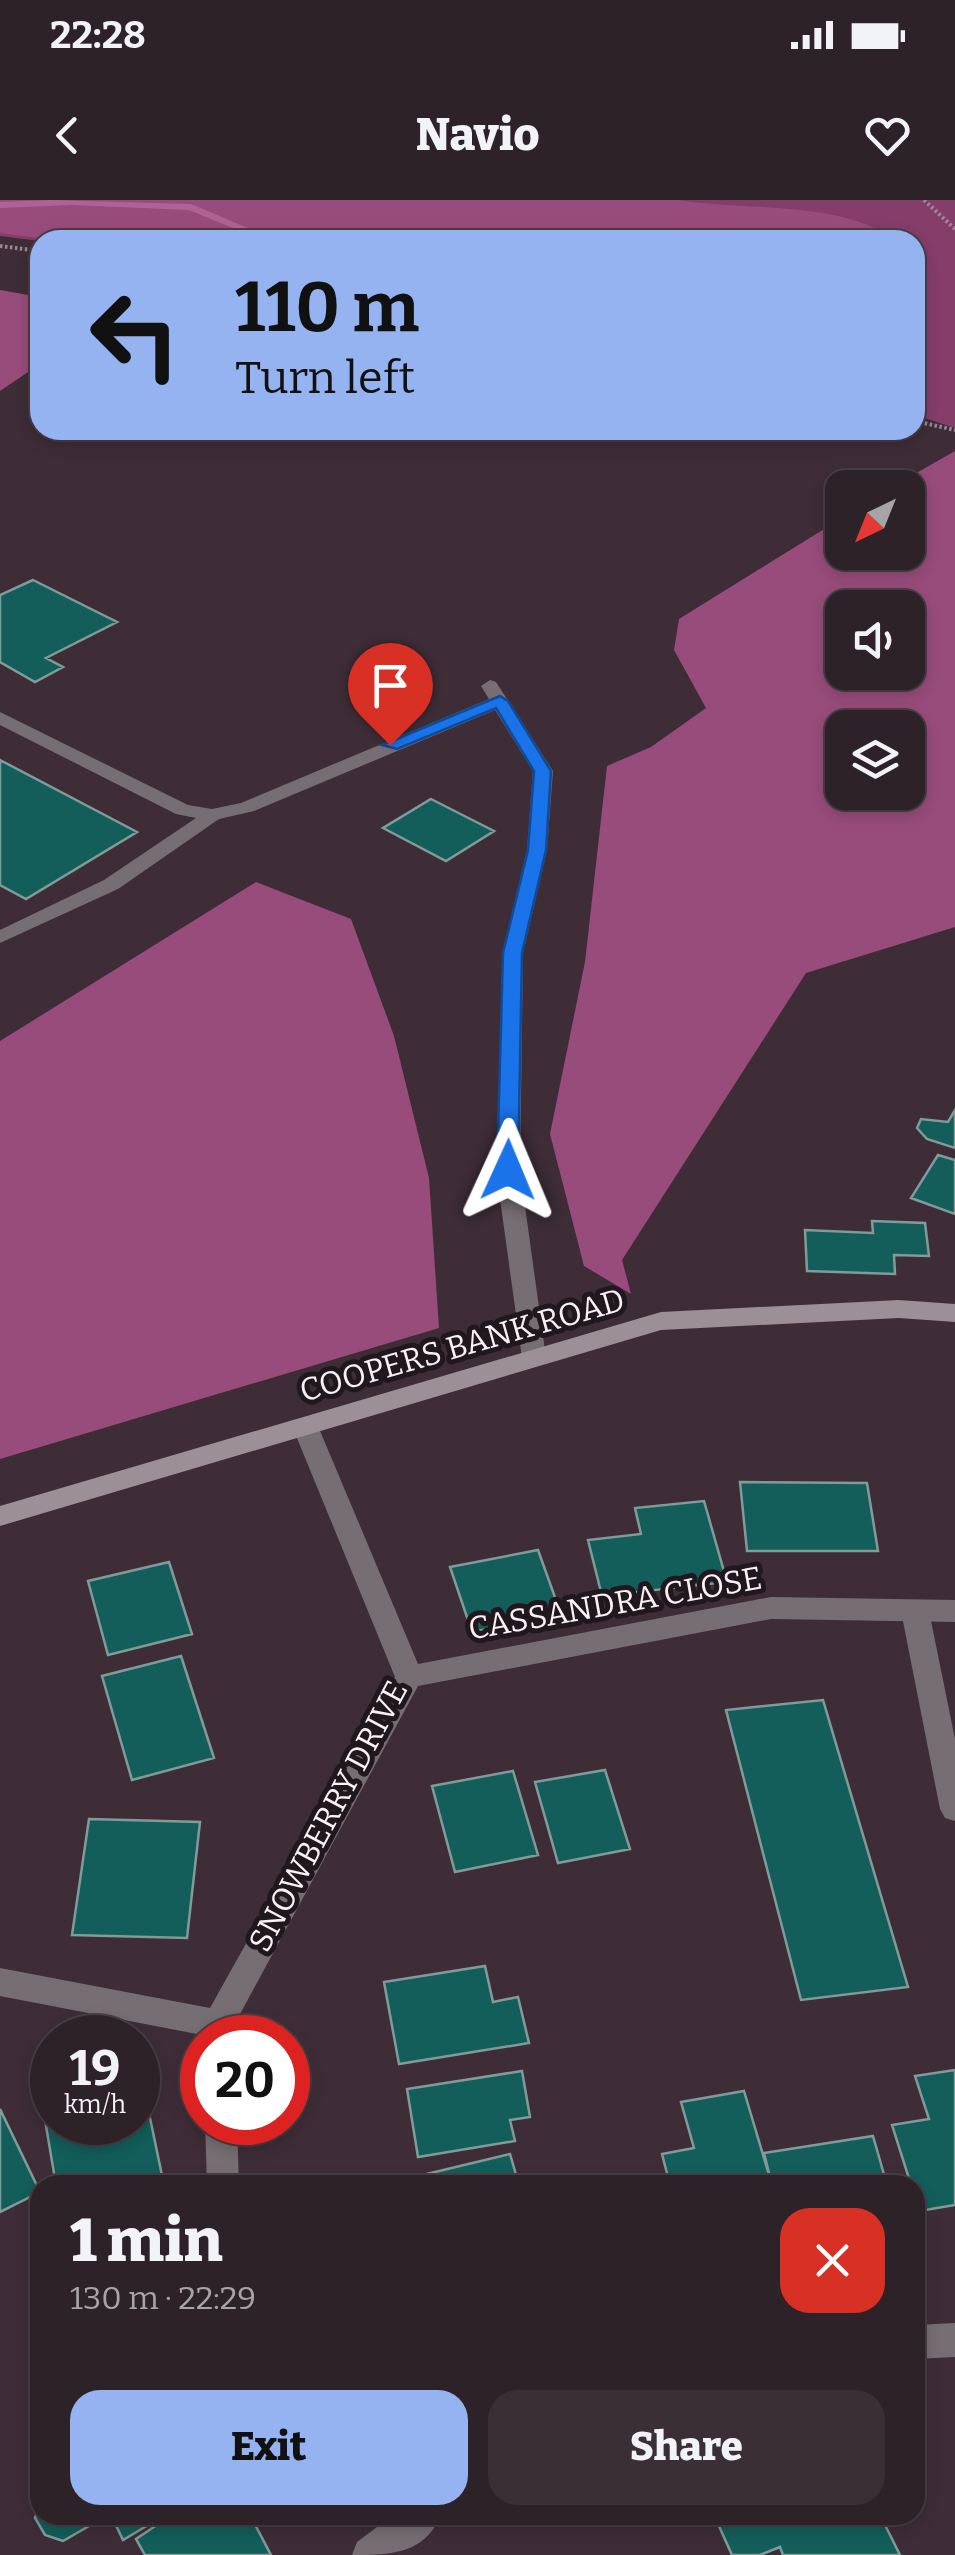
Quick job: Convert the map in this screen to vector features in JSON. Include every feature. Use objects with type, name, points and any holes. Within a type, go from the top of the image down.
[{"type":"street","points":[[0,718],[161,802],[212,814],[247,806],[495,693],[543,771],[537,850],[513,953],[508,1170],[534,1358]]},
{"type":"street","points":[[0,937],[72,908],[166,852],[212,814]]},
{"type":"street","name":"COOPERS BANK ROAD","points":[[0,1516],[661,1321],[899,1309],[955,1313]]},
{"type":"street","name":"SNOWBERRY DRIVE","points":[[227,2015],[408,1677],[305,1426]]},
{"type":"street","name":"CASSANDRA CLOSE","points":[[408,1677],[771,1608],[955,1611]]},
{"type":"street","points":[[914,1610],[955,1809]]},
{"type":"street","points":[[0,1982],[180,2022]]},
{"type":"street","points":[[222,2145],[223,2175]]},
{"type":"street","points":[[925,2341],[953,2339]]},
{"type":"street","points":[[370,2555],[400,2525]]},
{"type":"path","points":[[924,200],[955,229]]},
{"type":"path","points":[[0,246],[30,249]]},
{"type":"path","points":[[925,423],[955,430]]},
{"type":"shaded area","points":[[0,200],[955,200],[955,428],[925,418],[925,230],[30,230],[30,240],[0,236]]},
{"type":"shaded area","points":[[0,200],[679,200],[821,213],[878,230],[30,230],[30,237],[0,233]]},
{"type":"shaded area","points":[[0,290],[30,295],[30,371],[0,391]]},
{"type":"shaded area","points":[[955,451],[955,927],[806,973],[622,1260],[631,1294],[584,1266],[550,1134],[585,962],[607,766],[651,747],[706,708],[674,650],[679,619],[825,529],[825,570],[925,570],[925,470],[922,470]]},
{"type":"shaded area","points":[[256,882],[351,919],[394,1036],[429,1178],[439,1328],[0,1459],[0,1041]]},
{"type":"building","points":[[33,580],[117,622],[46,658],[63,667],[35,682],[0,662],[0,595]]},
{"type":"building","points":[[0,760],[137,832],[26,899],[0,885]]},
{"type":"building","points":[[431,799],[494,831],[446,861],[383,828]]},
{"type":"building","points":[[955,1110],[955,1148],[927,1139],[917,1128],[921,1119],[948,1122]]},
{"type":"building","points":[[938,1155],[955,1160],[955,1214],[911,1198]]},
{"type":"building","points":[[872,1221],[925,1223],[929,1256],[894,1255],[895,1274],[807,1271],[805,1230],[873,1233]]},
{"type":"building","points":[[740,1482],[867,1483],[878,1551],[747,1551]]},
{"type":"building","points":[[704,1501],[727,1582],[602,1596],[588,1540],[641,1534],[635,1508]]},
{"type":"building","points":[[538,1550],[561,1614],[472,1632],[450,1567]]},
{"type":"building","points":[[169,1562],[192,1634],[108,1655],[88,1581]]},
{"type":"building","points":[[181,1656],[214,1758],[132,1780],[102,1676]]},
{"type":"building","points":[[823,1700],[908,1987],[801,2000],[726,1710]]},
{"type":"building","points":[[605,1770],[630,1849],[558,1863],[535,1782]]},
{"type":"building","points":[[513,1771],[538,1855],[455,1872],[432,1786]]},
{"type":"building","points":[[89,1819],[200,1822],[187,1938],[72,1935]]},
{"type":"building","points":[[485,1966],[493,2002],[518,1997],[529,2043],[399,2064],[384,1982]]},
{"type":"building","points":[[955,2070],[955,2205],[925,2210],[925,2175],[908,2175],[892,2125],[929,2119],[915,2076]]},
{"type":"building","points":[[522,2071],[530,2117],[510,2120],[515,2141],[418,2157],[407,2089]]},
{"type":"building","points":[[744,2091],[769,2175],[667,2175],[662,2154],[694,2148],[681,2102]]},
{"type":"building","points":[[0,2109],[32,2175],[30,2197],[0,2212]]},
{"type":"building","points":[[873,2136],[884,2175],[770,2175],[764,2153]]},
{"type":"building","points":[[49,2145],[156,2145],[162,2175],[54,2175]]},
{"type":"building","points":[[510,2154],[516,2175],[422,2175]]},
{"type":"building","points":[[39,2525],[91,2525],[63,2541],[45,2535]]},
{"type":"building","points":[[116,2525],[148,2525],[123,2540]]},
{"type":"building","points":[[157,2525],[255,2525],[271,2555],[145,2555],[136,2539]]},
{"type":"building","points":[[718,2525],[885,2525],[900,2555],[783,2555],[780,2547],[760,2555],[732,2555]]},
{"type":"waterway","points":[[0,205],[72,202],[191,207],[247,230]]},
{"type":"route","points":[[390,745],[500,701],[543,771],[537,850],[513,953],[508,1170]]}]
